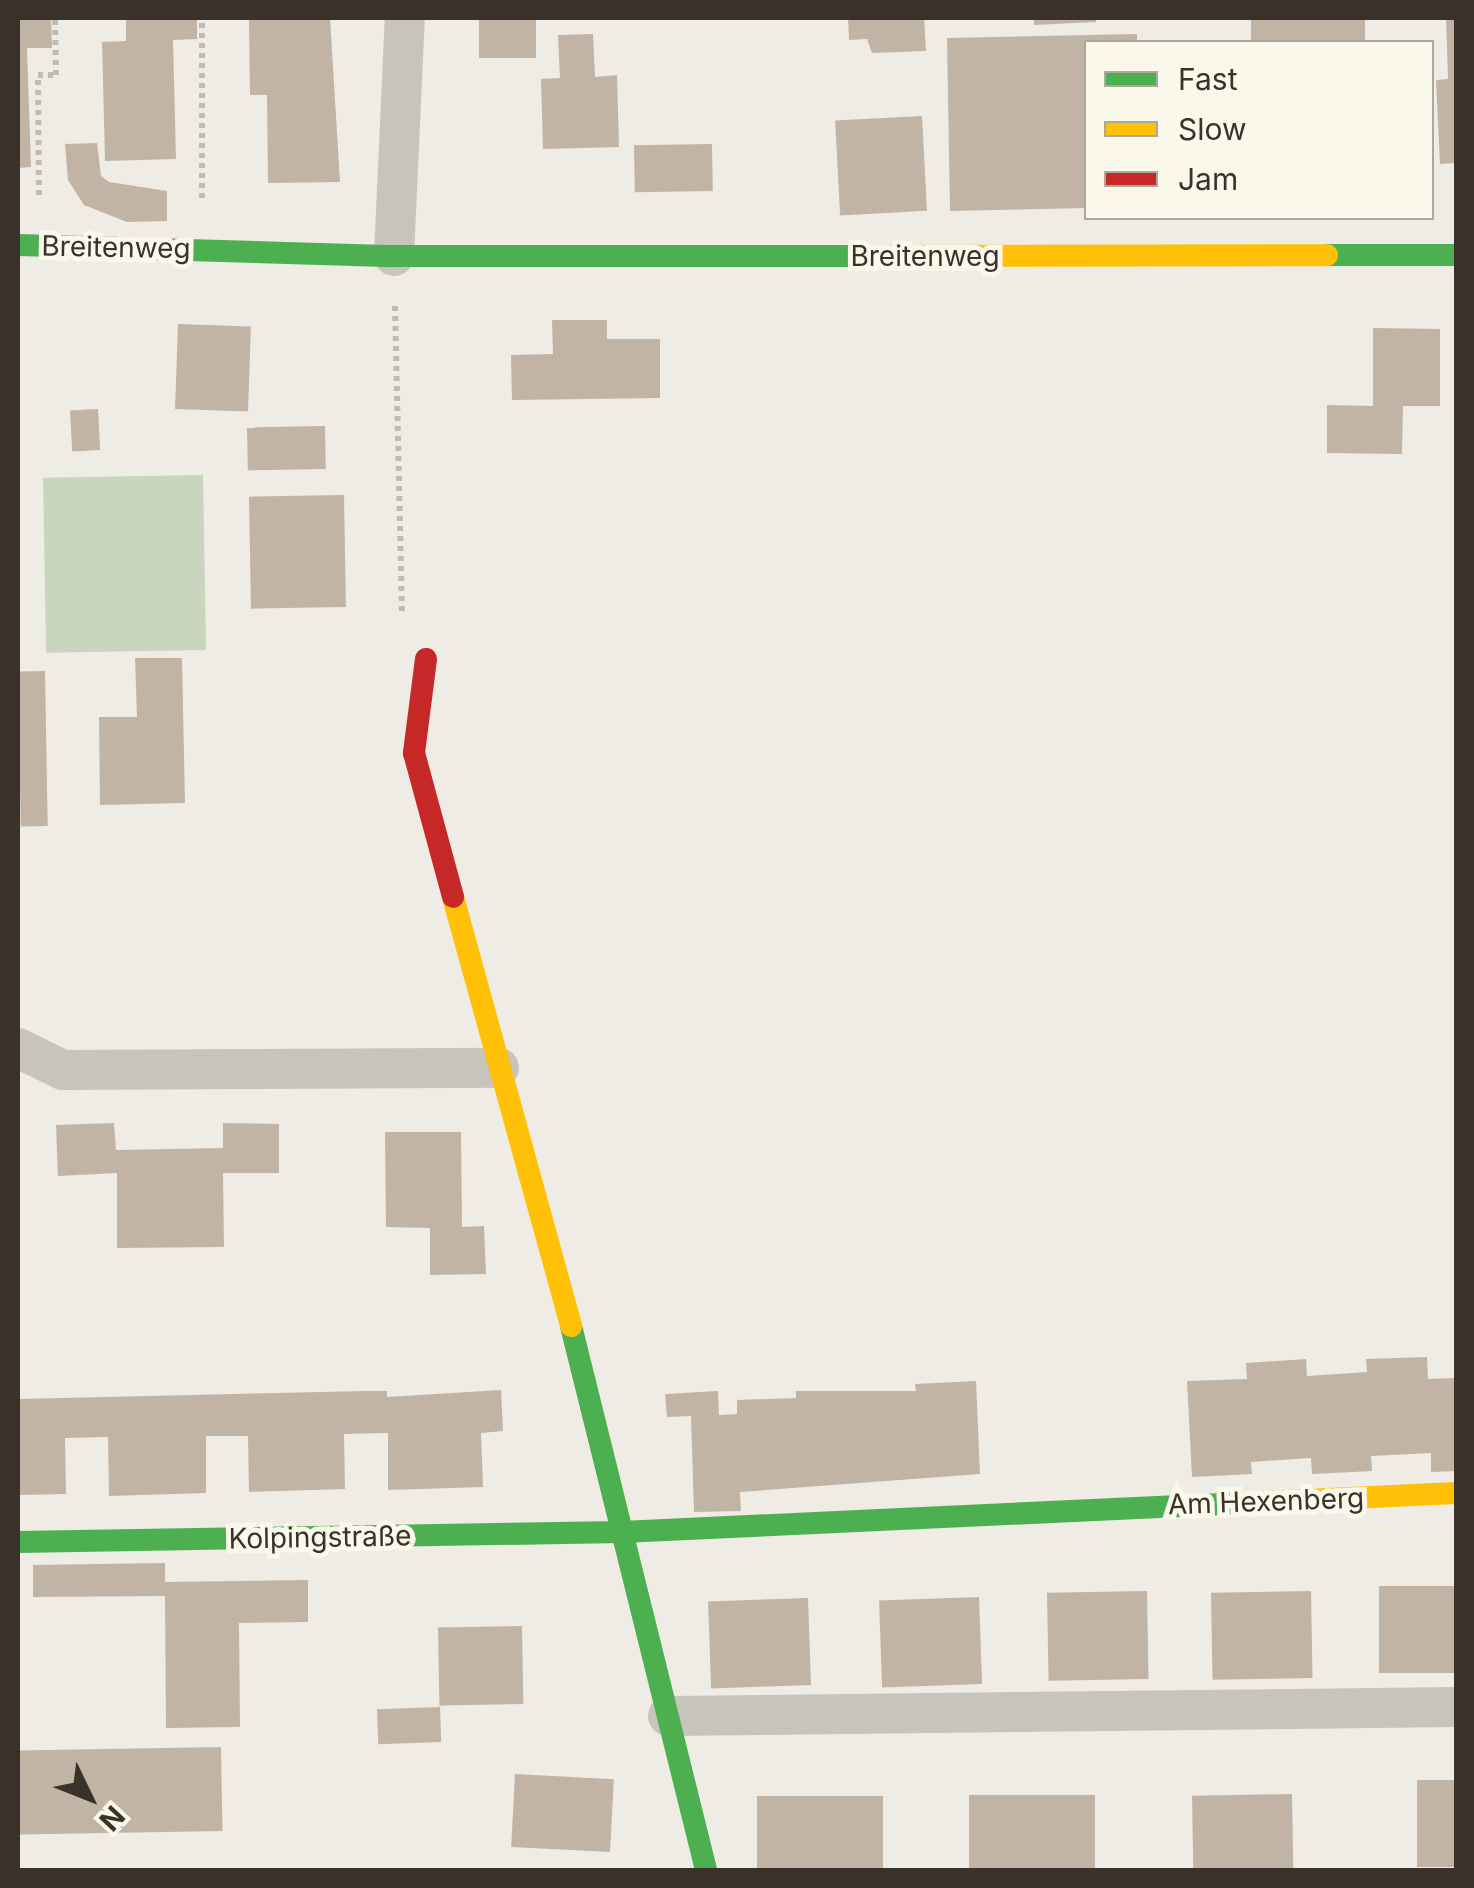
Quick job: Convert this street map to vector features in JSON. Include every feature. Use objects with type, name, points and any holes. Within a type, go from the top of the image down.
[{"type":"street","points":[[394,256],[406,18]]},
{"type":"street","name":"Breitenweg","points":[[28,246],[394,256],[1456,255]]},
{"type":"street","points":[[426,659],[414,753],[622,1532],[706,1870]]},
{"type":"street","points":[[18,1048],[64,1070],[499,1068]]},
{"type":"street","name":"Am Hexenberg","points":[[1076,1510],[1456,1493]]},
{"type":"street","name":"Kolpingstraße","points":[[18,1542],[622,1532],[1076,1510]]},
{"type":"street","points":[[668,1716],[1456,1708]]},
{"type":"path","points":[[28,246],[38,76],[56,74],[54,18]]},
{"type":"path","points":[[202,18],[202,249]]},
{"type":"path","points":[[394,256],[402,613],[426,659]]},
{"type":"green space","points":[[203,475],[206,650],[46,653],[43,478]]},
{"type":"building","points":[[18,18],[51,18],[52,48],[27,48],[31,167],[18,168]]},
{"type":"building","points":[[126,18],[197,18],[197,39],[173,40],[176,159],[105,161],[102,42],[126,41]]},
{"type":"building","points":[[249,18],[330,18],[340,182],[268,183],[267,95],[250,95]]},
{"type":"building","points":[[479,18],[536,18],[536,58],[479,58]]},
{"type":"building","points":[[848,18],[924,18],[926,51],[872,53],[867,39],[849,40]]},
{"type":"building","points":[[1034,18],[1096,18],[1096,22],[1034,25]]},
{"type":"building","points":[[1251,18],[1365,18],[1365,40],[1251,40]]},
{"type":"building","points":[[1446,18],[1456,18],[1456,163],[1440,164],[1436,80],[1448,79]]},
{"type":"building","points":[[593,34],[595,77],[617,75],[619,147],[543,149],[541,79],[560,78],[558,35]]},
{"type":"building","points":[[1137,34],[1137,40],[1084,40],[1084,208],[950,211],[947,38]]},
{"type":"building","points":[[922,116],[927,211],[840,215],[835,121]]},
{"type":"building","points":[[97,143],[101,176],[109,182],[167,191],[167,221],[127,222],[84,205],[68,180],[65,144]]},
{"type":"building","points":[[712,144],[713,191],[635,192],[634,145]]},
{"type":"building","points":[[552,320],[607,320],[607,339],[660,339],[660,398],[512,400],[511,355],[553,354]]},
{"type":"building","points":[[178,324],[251,327],[248,411],[175,409]]},
{"type":"building","points":[[1373,328],[1440,329],[1440,406],[1403,406],[1402,454],[1327,453],[1327,405],[1373,406]]},
{"type":"building","points":[[98,409],[100,450],[72,451],[70,410]]},
{"type":"building","points":[[325,426],[326,469],[248,470],[247,427]]},
{"type":"building","points":[[344,495],[346,607],[251,609],[249,497]]},
{"type":"building","points":[[135,658],[182,658],[185,803],[100,805],[99,717],[137,717]]},
{"type":"building","points":[[18,671],[45,671],[48,826],[21,826]]},
{"type":"building","points":[[114,1123],[116,1150],[223,1148],[223,1123],[279,1124],[279,1173],[223,1173],[224,1247],[117,1248],[117,1173],[58,1176],[56,1125]]},
{"type":"building","points":[[385,1132],[461,1132],[462,1227],[484,1226],[486,1274],[430,1275],[430,1228],[386,1227]]},
{"type":"building","points":[[1427,1357],[1428,1379],[1456,1378],[1456,1471],[1431,1472],[1431,1453],[1371,1456],[1372,1471],[1312,1474],[1311,1458],[1251,1462],[1252,1474],[1192,1477],[1187,1381],[1247,1379],[1246,1363],[1306,1359],[1307,1376],[1367,1372],[1366,1359]]},
{"type":"building","points":[[976,1381],[980,1474],[740,1492],[741,1511],[694,1512],[691,1416],[667,1417],[665,1394],[718,1391],[719,1415],[737,1414],[737,1400],[796,1398],[796,1391],[916,1391],[915,1384]]},
{"type":"building","points":[[501,1390],[503,1431],[481,1433],[483,1487],[388,1490],[388,1433],[344,1434],[345,1489],[249,1492],[248,1436],[206,1436],[206,1493],[109,1496],[108,1437],[65,1438],[66,1494],[18,1495],[18,1399],[366,1391],[387,1391],[387,1397]]},
{"type":"building","points":[[165,1563],[165,1582],[308,1580],[308,1622],[239,1623],[240,1727],[166,1728],[165,1596],[33,1597],[33,1565]]},
{"type":"building","points":[[1379,1586],[1456,1586],[1456,1673],[1379,1673]]},
{"type":"building","points":[[1147,1591],[1149,1679],[1049,1681],[1047,1593]]},
{"type":"building","points":[[1311,1591],[1313,1678],[1213,1680],[1211,1593]]},
{"type":"building","points":[[979,1597],[982,1684],[882,1687],[879,1600]]},
{"type":"building","points":[[808,1598],[811,1685],[711,1688],[708,1601]]},
{"type":"building","points":[[522,1626],[523,1704],[439,1705],[438,1627]]},
{"type":"building","points":[[440,1707],[441,1742],[378,1744],[377,1709]]},
{"type":"building","points":[[221,1747],[222,1831],[19,1835],[18,1751]]},
{"type":"building","points":[[515,1774],[614,1779],[610,1852],[511,1847]]},
{"type":"building","points":[[1417,1780],[1456,1780],[1456,1867],[1417,1867]]},
{"type":"building","points":[[1292,1794],[1293,1870],[1193,1870],[1192,1796]]},
{"type":"building","points":[[969,1795],[1095,1795],[1095,1870],[969,1870]]},
{"type":"building","points":[[757,1796],[883,1796],[883,1870],[757,1870]]},
{"type":"traffic: fast","points":[[18,245],[394,256],[877,256]]},
{"type":"traffic: fast","points":[[1327,255],[1456,255]]},
{"type":"traffic: fast","points":[[571,1326],[706,1870]]},
{"type":"traffic: fast","points":[[18,1542],[622,1532],[1244,1503]]},
{"type":"traffic: slow","points":[[877,256],[1327,255]]},
{"type":"traffic: slow","points":[[453,897],[571,1326]]},
{"type":"traffic: slow","points":[[1244,1503],[1456,1493]]},
{"type":"traffic: jam","points":[[426,659],[414,753],[453,897]]}]
